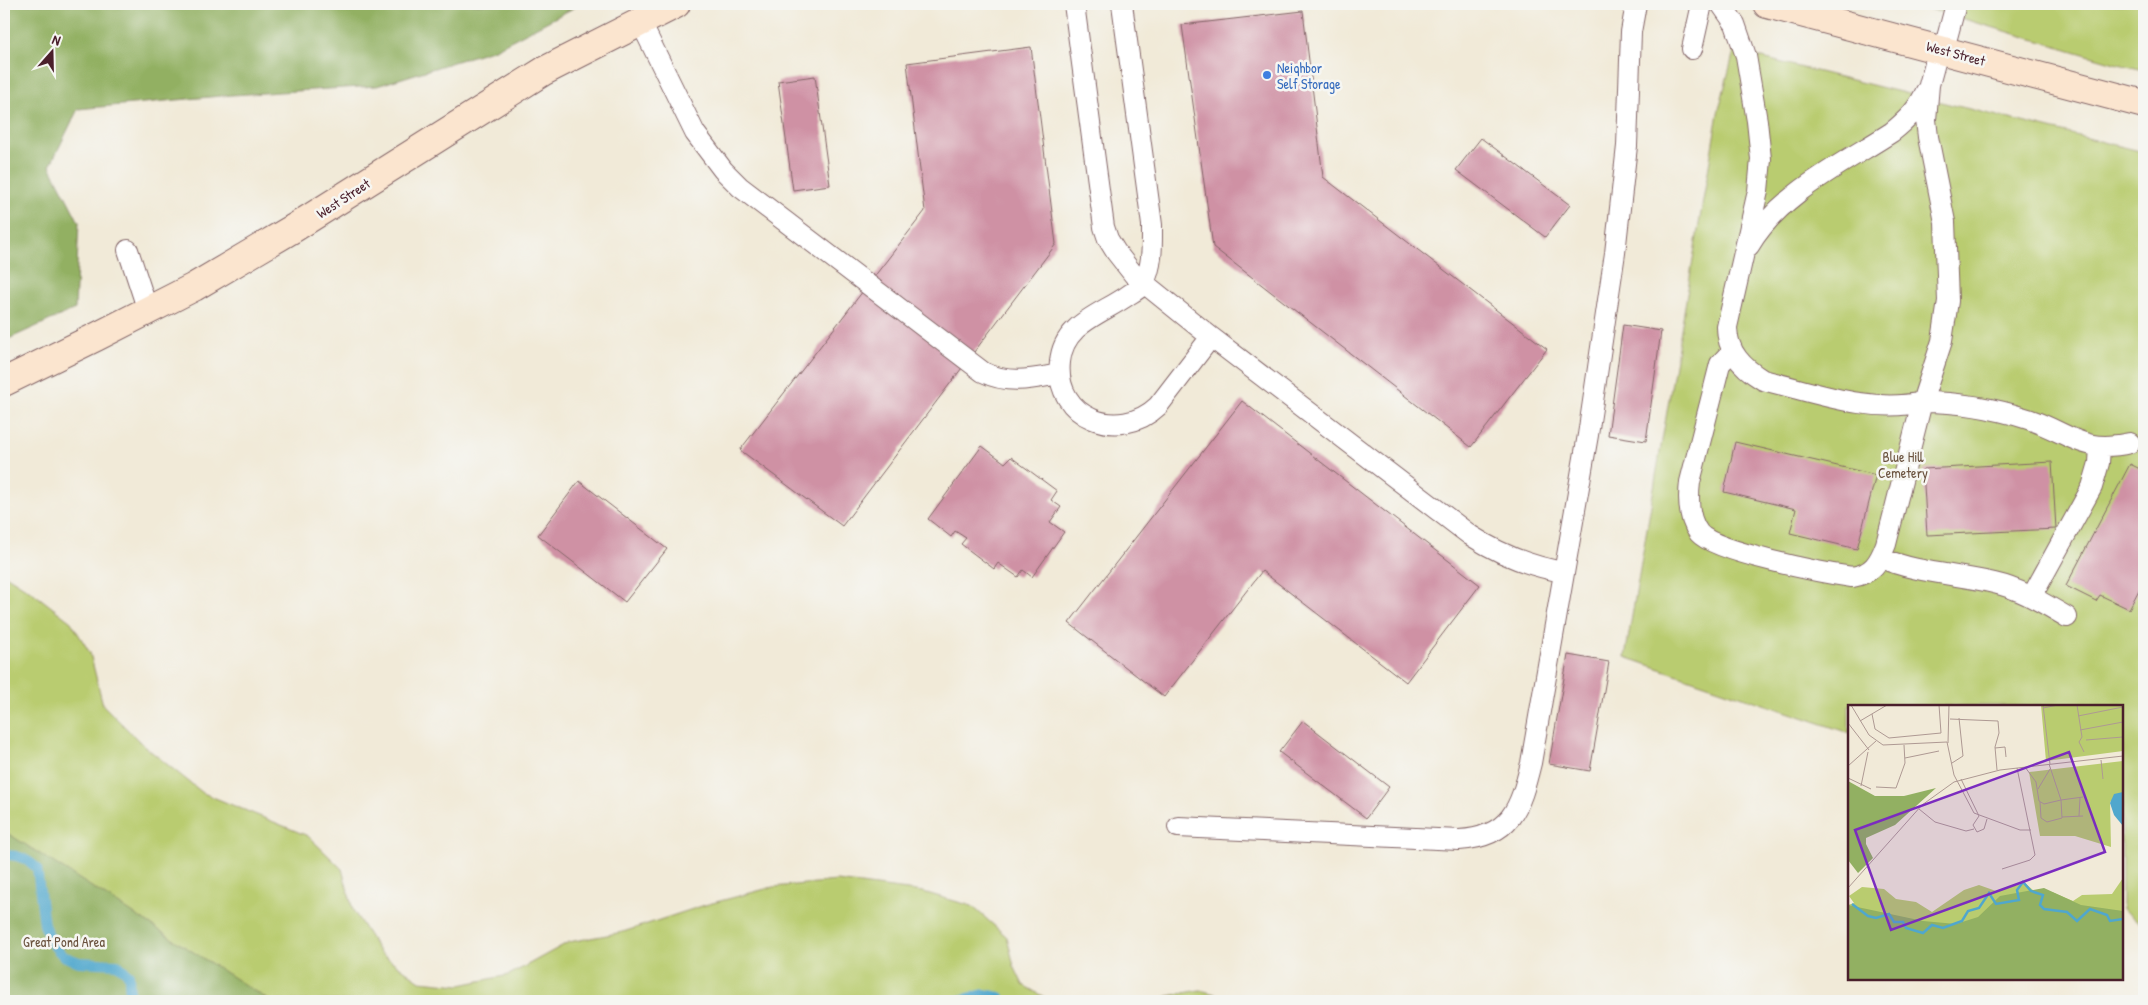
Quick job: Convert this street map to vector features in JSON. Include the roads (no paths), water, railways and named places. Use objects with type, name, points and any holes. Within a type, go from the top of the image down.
[{"type":"main road","name":"West Street","points":[[4,382],[148,311],[294,228],[544,71],[676,4]]},
{"type":"main road","name":"West Street","points":[[1767,4],[2144,104]]},
{"type":"lane","points":[[1074,4],[1104,227],[1108,239],[1125,266],[1211,337],[1470,535],[1523,563],[1563,572]]},
{"type":"lane","points":[[1122,4],[1152,225],[1151,252],[1144,282],[1117,303],[1084,321],[1068,338],[1062,350],[1059,374],[1068,398],[1082,413],[1103,423],[1128,423],[1151,413],[1158,406],[1211,337]]},
{"type":"lane","points":[[1178,828],[1459,840],[1488,836],[1500,829],[1510,819],[1527,778],[1588,435],[1619,225],[1628,146],[1632,32],[1636,4]]},
{"type":"lane","points":[[1692,49],[1702,4]]},
{"type":"lane","points":[[1721,4],[1735,24],[1746,56],[1760,141],[1761,159],[1758,191],[1727,327],[1727,339],[1732,351],[1740,362],[1750,372],[1763,380],[1864,404],[1894,407],[1922,402],[1964,405],[2008,413],[2051,428],[2086,445],[2100,447],[2130,443]]},
{"type":"lane","points":[[1743,259],[1758,233],[1781,208],[1814,182],[1892,132],[1915,111],[1929,84],[1956,4]]},
{"type":"lane","points":[[640,21],[695,133],[723,170],[740,187],[983,372],[1008,381],[1023,381],[1059,374]]},
{"type":"lane","points":[[1732,351],[1720,364],[1690,482],[1690,511],[1699,533],[1706,539],[1729,550],[1852,577],[1863,575],[1874,568],[1881,558],[1922,402],[1942,342],[1946,320],[1948,279],[1944,214],[1926,120],[1929,84]]},
{"type":"lane","points":[[128,250],[148,311]]},
{"type":"lane","points":[[2032,596],[2092,487],[2100,463],[2100,447]]},
{"type":"lane","points":[[1881,558],[1906,567],[1995,583],[2032,596],[2066,617]]},
{"type":"waterway","points":[[4,856],[13,855],[22,858],[37,868],[44,925],[53,945],[63,956],[79,962],[117,964],[129,975],[130,1001]]},
{"type":"waterway","points":[[956,1001],[984,994],[1000,997],[1001,1001]]},
{"type":"place","name":"Neighbor Self Storage","points":[[1267,75]]},
{"type":"park label","name":"Blue Hill Cemetery","points":[[1903,464]]},
{"type":"park label","name":"Great Pond Area","points":[[64,941]]}]
